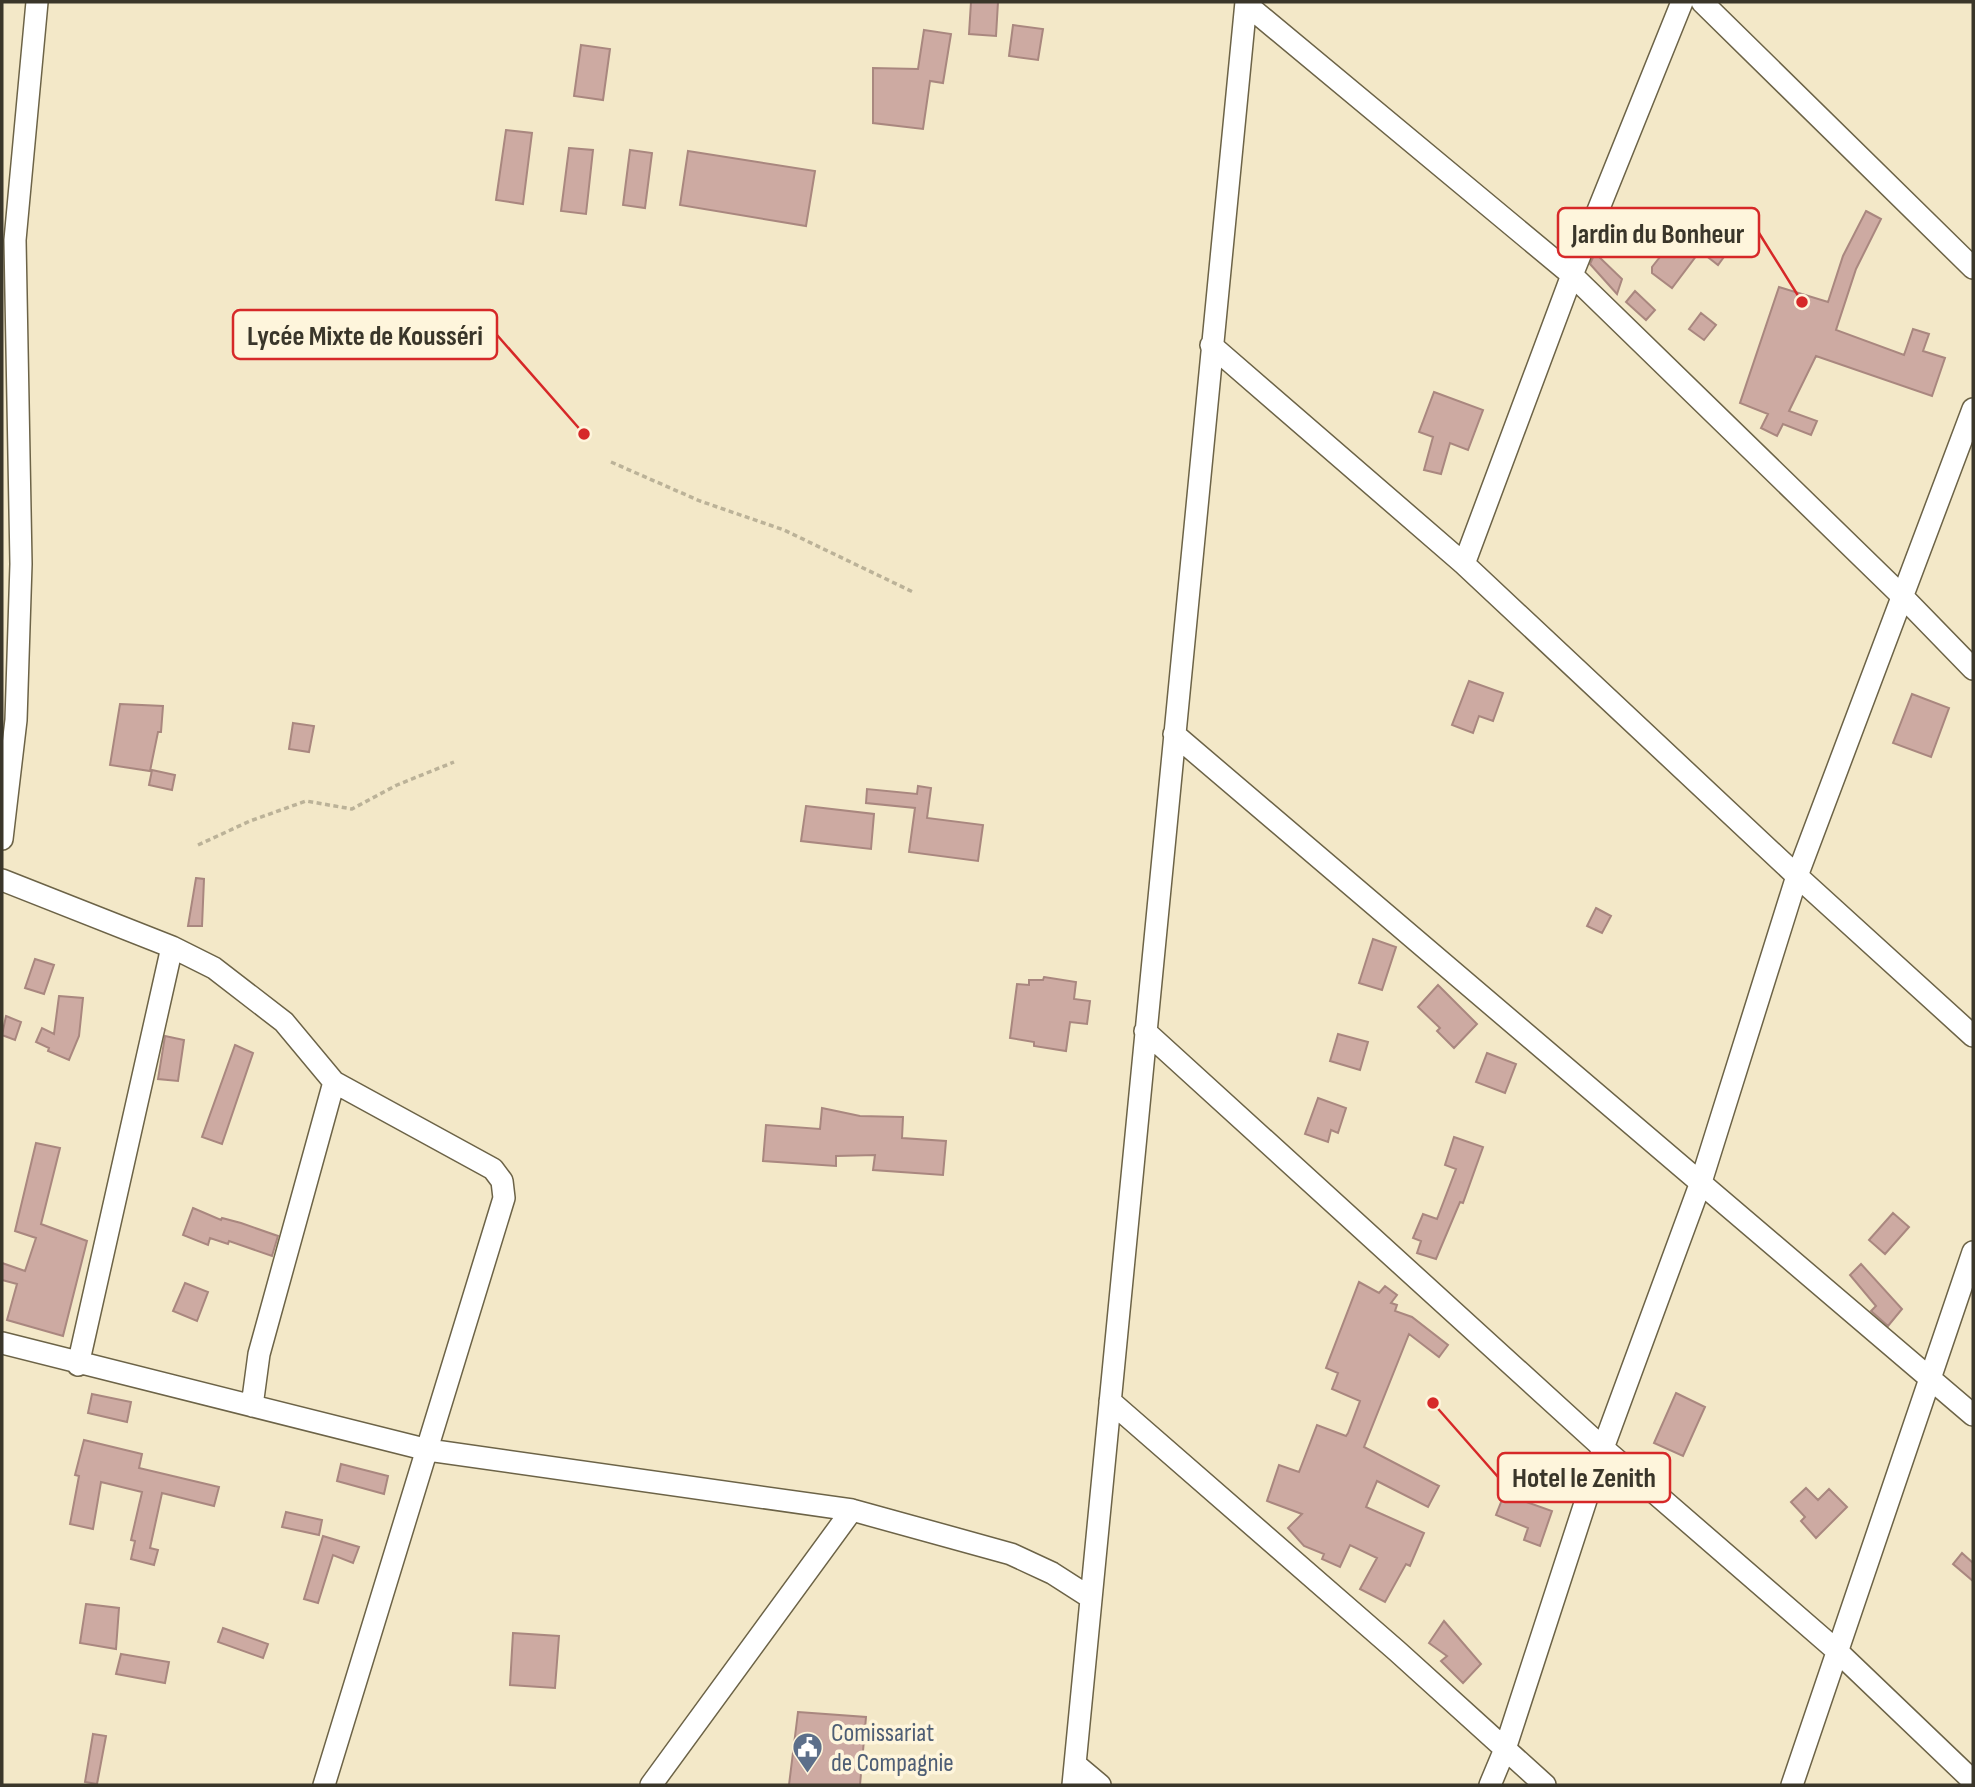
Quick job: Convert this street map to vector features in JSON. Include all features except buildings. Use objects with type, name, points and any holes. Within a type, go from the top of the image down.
[{"type":"street","points":[[2,839],[16,720],[10,519],[8,246],[37,2]]},
{"type":"street","points":[[1464,564],[1572,275],[1682,2]]},
{"type":"street","points":[[1702,2],[1973,268]]},
{"type":"street","points":[[1246,3],[1572,275],[1904,598],[1973,669]]},
{"type":"street","points":[[1100,1785],[1074,1775],[1246,3]]},
{"type":"street","points":[[1211,345],[1464,564],[1797,876],[1973,1036]]},
{"type":"street","points":[[1490,1785],[1505,1749],[1603,1448],[1701,1182],[1797,876],[1973,409]]},
{"type":"street","points":[[1174,734],[1973,1415]]},
{"type":"street","points":[[2,880],[172,947],[214,968],[284,1021],[334,1082],[494,1169],[502,1181],[504,1198],[324,1785]]},
{"type":"street","points":[[78,1365],[172,947]]},
{"type":"street","points":[[1145,1031],[1603,1448],[1836,1650],[1973,1781]]},
{"type":"street","points":[[252,1406],[259,1354],[334,1082]]},
{"type":"street","points":[[1792,1785],[1973,1252]]},
{"type":"street","points":[[2,1343],[78,1365],[428,1450],[852,1510],[1011,1554],[1052,1573],[1091,1598]]},
{"type":"street","points":[[1110,1401],[1545,1785]]},
{"type":"street","points":[[651,1785],[852,1510]]},
{"type":"path","points":[[611,462],[700,501],[784,530],[913,592]]},
{"type":"path","points":[[198,845],[250,821],[306,801],[352,809],[397,785],[454,762]]},
{"type":"place","name":"Jardin du Bonheur","points":[[1802,302]]},
{"type":"place","name":"Lycée Mixte de Kousséri","points":[[584,434]]},
{"type":"place","name":"Hotel le Zenith","points":[[1433,1403]]},
{"type":"place","name":"Comissariat de Compagnie","points":[[808,1774]]}]
